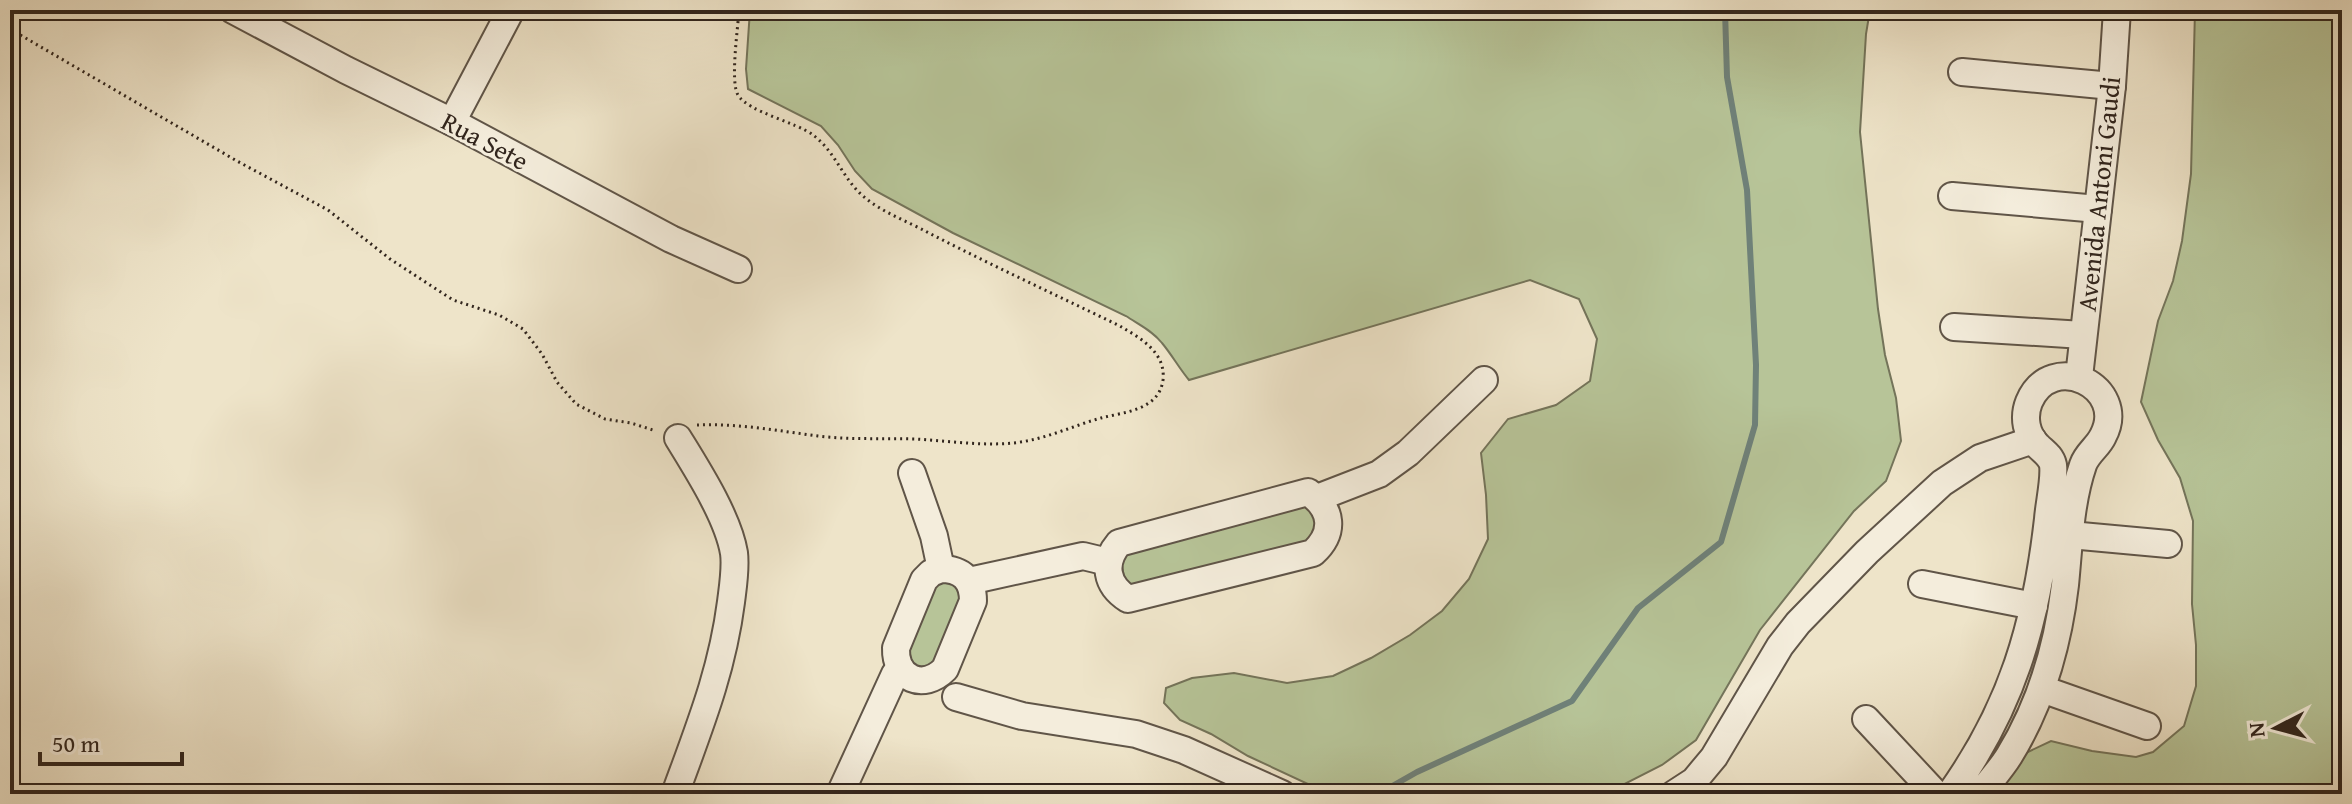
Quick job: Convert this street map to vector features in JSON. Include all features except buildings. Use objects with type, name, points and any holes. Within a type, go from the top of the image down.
[{"type":"street","name":"Rua Sete","points":[[233,10],[671,239],[738,269]]},
{"type":"street","points":[[452,122],[511,10]]},
{"type":"street","name":"Avenida Antoni Gaudi","points":[[2079,377],[2112,86],[2117,10]]},
{"type":"street","points":[[1962,72],[2112,86]]},
{"type":"street","points":[[1952,196],[2098,209]]},
{"type":"street","points":[[1954,327],[2083,335]]},
{"type":"street","points":[[1950,794],[1972,763],[1997,717],[2021,659],[2034,606],[2053,466],[2046,452],[2033,440],[2026,419],[2027,408],[2038,388],[2057,377],[2079,377],[2088,381],[2101,395],[2106,403],[2108,422],[2101,440],[2083,463],[2075,494],[2059,625],[2042,689],[2009,757],[1980,794]]},
{"type":"street","points":[[1317,498],[1379,474],[1408,453],[1484,380]]},
{"type":"street","points":[[675,794],[713,691],[726,637],[734,568],[734,553],[724,523],[701,475],[678,438]]},
{"type":"street","points":[[1674,794],[1694,781],[1714,757],[1780,646],[1798,623],[1867,552],[1942,483],[1980,458],[2033,440]]},
{"type":"street","points":[[912,473],[934,536],[941,569]]},
{"type":"street","points":[[1308,492],[1324,506],[1328,526],[1321,546],[1313,553],[1128,599],[1111,584],[1107,574],[1108,562],[1111,552],[1119,543],[1308,492]]},
{"type":"street","points":[[2070,535],[2168,544]]},
{"type":"street","points":[[969,581],[1083,556],[1108,562]]},
{"type":"street","points":[[941,569],[952,569],[962,573],[969,581],[973,601],[945,669],[938,677],[928,681],[907,676],[896,658],[896,648],[924,580],[941,569]]},
{"type":"street","points":[[1922,584],[2034,606]]},
{"type":"street","points":[[844,793],[900,668]]},
{"type":"street","points":[[2042,689],[2147,726]]},
{"type":"street","points":[[956,697],[1022,716],[1136,734],[1184,750],[1282,794]]},
{"type":"street","points":[[1866,719],[1936,794]]},
{"type":"path","points":[[10,29],[237,161],[328,210],[390,259],[453,300],[499,315],[523,329],[542,354],[557,382],[576,404],[605,419],[631,423],[678,438],[684,430],[698,424],[834,438],[1013,443],[1043,438],[1149,404],[1158,397],[1164,375],[1154,351],[1145,341],[864,198],[814,135],[738,96],[734,68],[739,10]]},
{"type":"green space","points":[[750,10],[1870,10],[1860,132],[1878,309],[1896,398],[1901,441],[1886,481],[1854,511],[1760,630],[1696,740],[1662,765],[1605,794],[1325,792],[1180,720],[1164,703],[1166,688],[1192,678],[1234,673],[1287,683],[1333,676],[1410,635],[1442,611],[1469,579],[1488,539],[1481,453],[1508,419],[1556,405],[1590,381],[1597,339],[1579,299],[1530,280],[1189,380],[1162,343],[1145,328],[953,233],[872,189],[821,126],[748,89],[746,69]]},
{"type":"green space","points":[[2195,10],[2342,10],[2342,794],[1995,794],[2013,759],[2051,741],[2136,757],[2153,752],[2184,726],[2196,686],[2192,604],[2193,521],[2180,478],[2141,402],[2158,321],[2173,281],[2182,241],[2191,174]]},
{"type":"green space","points":[[1311,503],[1319,536],[1316,540],[1131,587],[1125,584],[1120,553]]},
{"type":"green space","points":[[943,580],[959,587],[962,599],[936,663],[919,669],[910,662],[907,650],[933,586]]},
{"type":"green space","points":[[1105,785],[1140,787],[1158,794],[1090,794]]},
{"type":"waterway","points":[[1380,793],[1417,772],[1572,701],[1638,608],[1721,542],[1755,425],[1756,365],[1747,190],[1727,77],[1725,10]]}]
